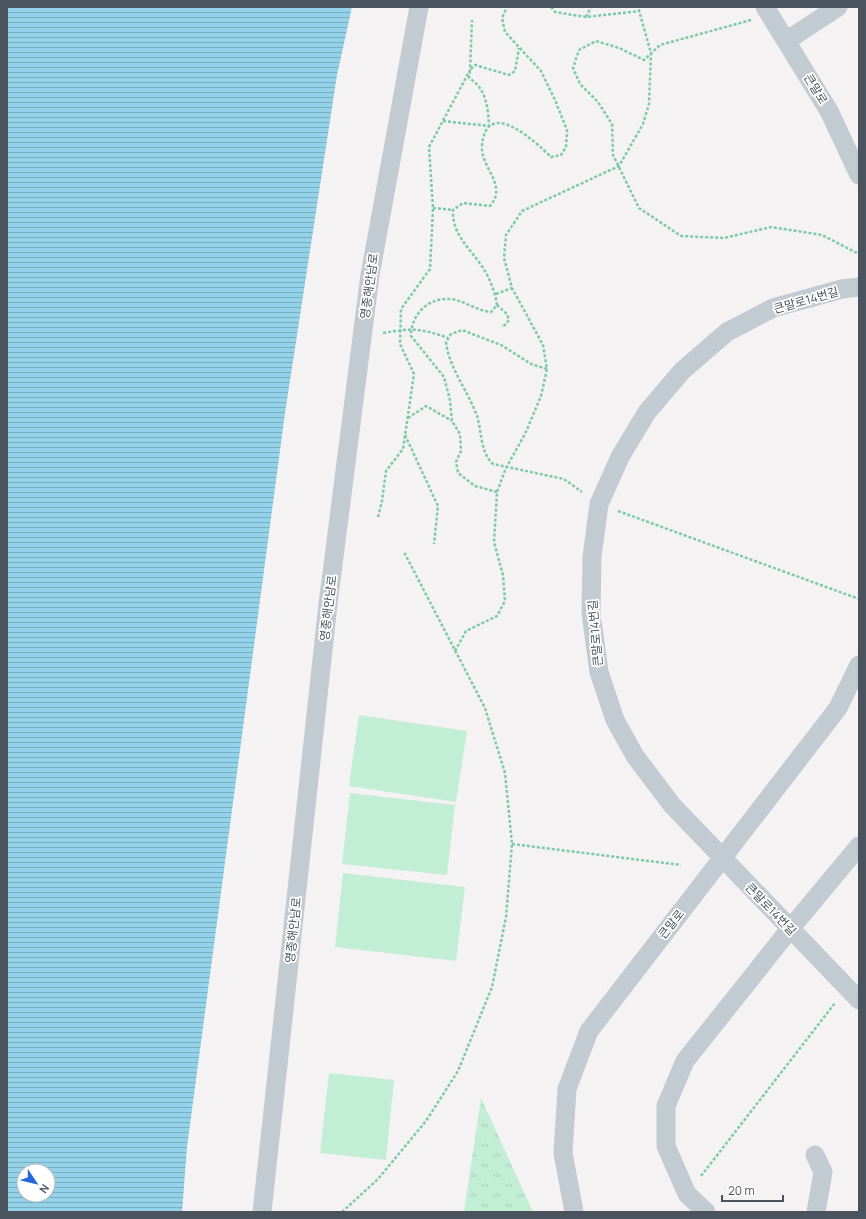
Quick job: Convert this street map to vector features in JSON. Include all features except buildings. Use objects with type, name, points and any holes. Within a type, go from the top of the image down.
[{"type":"street","name":"영종해안남로","points":[[262,1212],[328,604],[370,275],[419,7]]},
{"type":"street","points":[[786,41],[838,7]]},
{"type":"street","name":"큰말로","points":[[768,11],[830,111],[859,175]]},
{"type":"street","name":"큰말로14번길","points":[[853,994],[672,806],[635,756],[615,720],[599,672],[591,613],[592,557],[599,504],[620,457],[647,412],[682,371],[727,332],[773,308],[842,289],[859,287]]},
{"type":"street","name":"큰말로","points":[[574,1212],[563,1153],[567,1089],[589,1031],[838,708],[859,665]]},
{"type":"street","points":[[706,1212],[687,1194],[666,1146],[666,1106],[685,1061],[790,929],[859,846]]},
{"type":"street","points":[[815,1155],[823,1172],[816,1212]]},
{"type":"path","points":[[443,121],[489,126],[493,123],[501,123],[513,126],[551,157],[561,155],[566,147],[567,130],[541,71],[504,32],[502,18],[507,7]]},
{"type":"path","points":[[551,7],[555,12],[586,18],[640,11]]},
{"type":"path","points":[[586,18],[591,7]]},
{"type":"path","points":[[455,651],[466,631],[497,616],[506,601],[503,575],[494,542],[497,492],[506,468],[525,434],[541,396],[547,369],[543,345],[512,288],[504,258],[506,235],[522,211],[619,166],[643,124],[649,104],[651,53],[638,7]]},
{"type":"path","points":[[768,11],[660,45],[644,60],[618,48],[596,41],[579,50],[573,68],[580,84],[598,102],[612,124],[613,155],[639,208],[682,236],[724,238],[771,227],[822,235],[859,254]]},
{"type":"path","points":[[433,208],[453,210],[463,203],[490,206],[495,200],[496,191],[494,179],[485,162],[482,146],[489,126],[486,98],[478,83],[469,78],[472,20]]},
{"type":"path","points":[[378,517],[386,471],[403,449],[414,374],[400,344],[401,309],[430,269],[433,208],[428,147],[470,70],[475,65],[509,75],[515,71],[519,47]]},
{"type":"path","points":[[453,210],[452,222],[463,243],[482,266],[496,294],[497,305],[507,314],[509,320],[505,325],[501,326]]},
{"type":"path","points":[[496,294],[512,288]]},
{"type":"path","points":[[497,305],[491,312],[480,311],[448,298],[431,303],[417,312],[410,328],[411,336],[444,377],[450,400],[452,421],[460,434],[461,451],[456,462],[458,473],[475,486],[497,492]]},
{"type":"path","points":[[375,334],[410,328],[428,330],[448,338]]},
{"type":"path","points":[[547,369],[531,364],[501,345],[462,330],[451,334],[448,338],[446,342],[447,354],[477,416],[486,457],[493,464],[506,468],[564,479],[599,504],[859,599]]},
{"type":"path","points":[[408,418],[426,406],[452,421]]},
{"type":"path","points":[[405,434],[438,506],[434,544]]},
{"type":"path","points":[[342,1212],[378,1180],[388,1168],[426,1121],[458,1071],[492,987],[506,917],[512,844],[505,773],[484,708],[404,552]]},
{"type":"path","points":[[512,844],[681,865]]},
{"type":"path","points":[[687,1194],[853,994]]},
{"type":"green space","points":[[359,715],[467,731],[456,802],[349,786]]},
{"type":"green space","points":[[350,793],[455,805],[447,875],[342,864]]},
{"type":"green space","points":[[343,873],[465,887],[456,961],[335,947]]},
{"type":"green space","points":[[329,1073],[394,1080],[386,1160],[320,1153]]},
{"type":"green space","points":[[481,1098],[533,1212],[464,1212]]},
{"type":"water","points":[[7,7],[352,7],[337,75],[285,413],[187,1147],[182,1212],[7,1212]]}]
